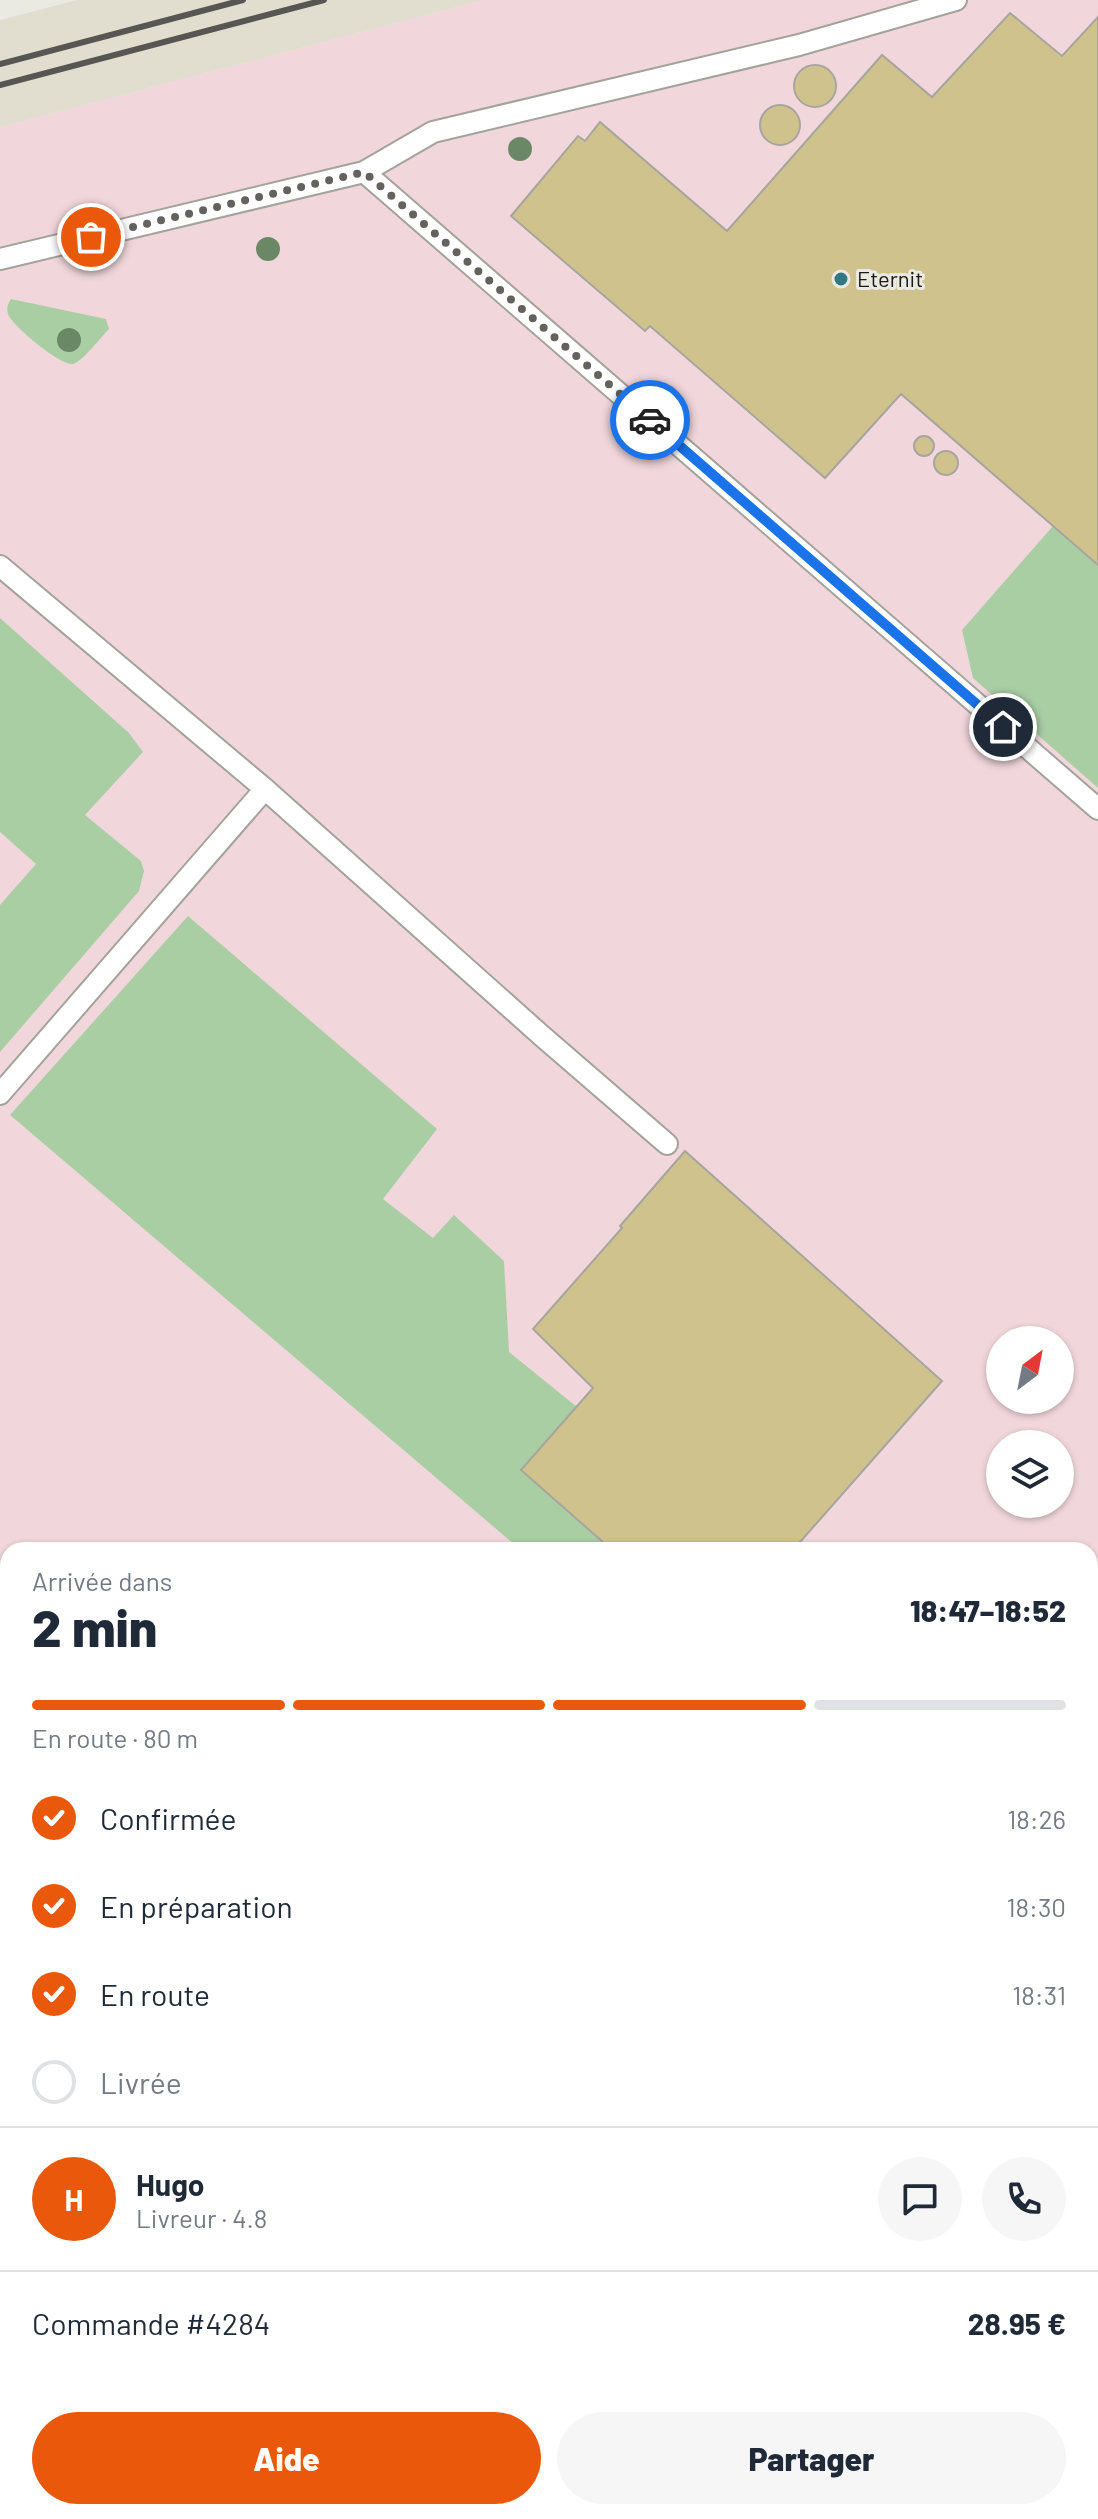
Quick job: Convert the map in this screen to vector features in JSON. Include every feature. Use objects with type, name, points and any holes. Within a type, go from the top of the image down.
[{"type":"lane","points":[[0,259],[364,172],[433,132],[799,45],[956,0]]},
{"type":"lane","points":[[364,172],[1098,809]]},
{"type":"lane","points":[[0,566],[265,789],[667,1144]]},
{"type":"lane","points":[[0,1094],[265,789]]},
{"type":"shaded area","points":[[77,0],[483,0],[0,127],[0,20]]},
{"type":"shaded area","points":[[483,0],[1098,0],[1098,1542],[0,1542],[0,127]]},
{"type":"green space","points":[[11,299],[106,319],[109,329],[82,358],[73,364],[67,363],[39,345],[13,322],[7,310]]},
{"type":"green space","points":[[1053,526],[1098,565],[1098,788],[973,678],[962,630]]},
{"type":"green space","points":[[0,618],[129,733],[143,752],[85,815],[141,861],[144,871],[139,891],[0,1052],[0,905],[36,864],[0,832]]},
{"type":"green space","points":[[188,916],[437,1129],[383,1199],[433,1238],[454,1215],[504,1261],[509,1352],[577,1407],[522,1470],[603,1542],[512,1542],[10,1115]]},
{"type":"building","name":"Eternit","points":[[1010,13],[1062,56],[1098,17],[1098,565],[901,394],[825,478],[650,326],[645,331],[511,216],[578,136],[585,141],[600,122],[727,231],[882,55],[932,97]]},
{"type":"building","points":[[815,65],[830,71],[836,86],[830,101],[815,107],[800,101],[794,86],[800,71]]},
{"type":"building","points":[[780,105],[794,111],[800,125],[794,139],[780,145],[766,139],[760,125],[766,111]]},
{"type":"building","points":[[924,436],[931,439],[934,446],[931,453],[924,456],[917,453],[914,446],[917,439]]},
{"type":"building","points":[[946,451],[954,455],[958,463],[954,471],[946,475],[938,471],[934,463],[938,455]]},
{"type":"building","points":[[685,1151],[942,1381],[800,1542],[603,1542],[521,1470],[593,1388],[533,1329],[622,1228],[620,1226]]},
{"type":"railway","points":[[0,64],[243,0]]},
{"type":"railway","points":[[0,85],[324,0]]},
{"type":"way so far","points":[[91,237],[364,172],[650,420]]},
{"type":"place","name":"Eternit","points":[[841,279]]},
{"type":"route","points":[[650,420],[1003,727]]}]
